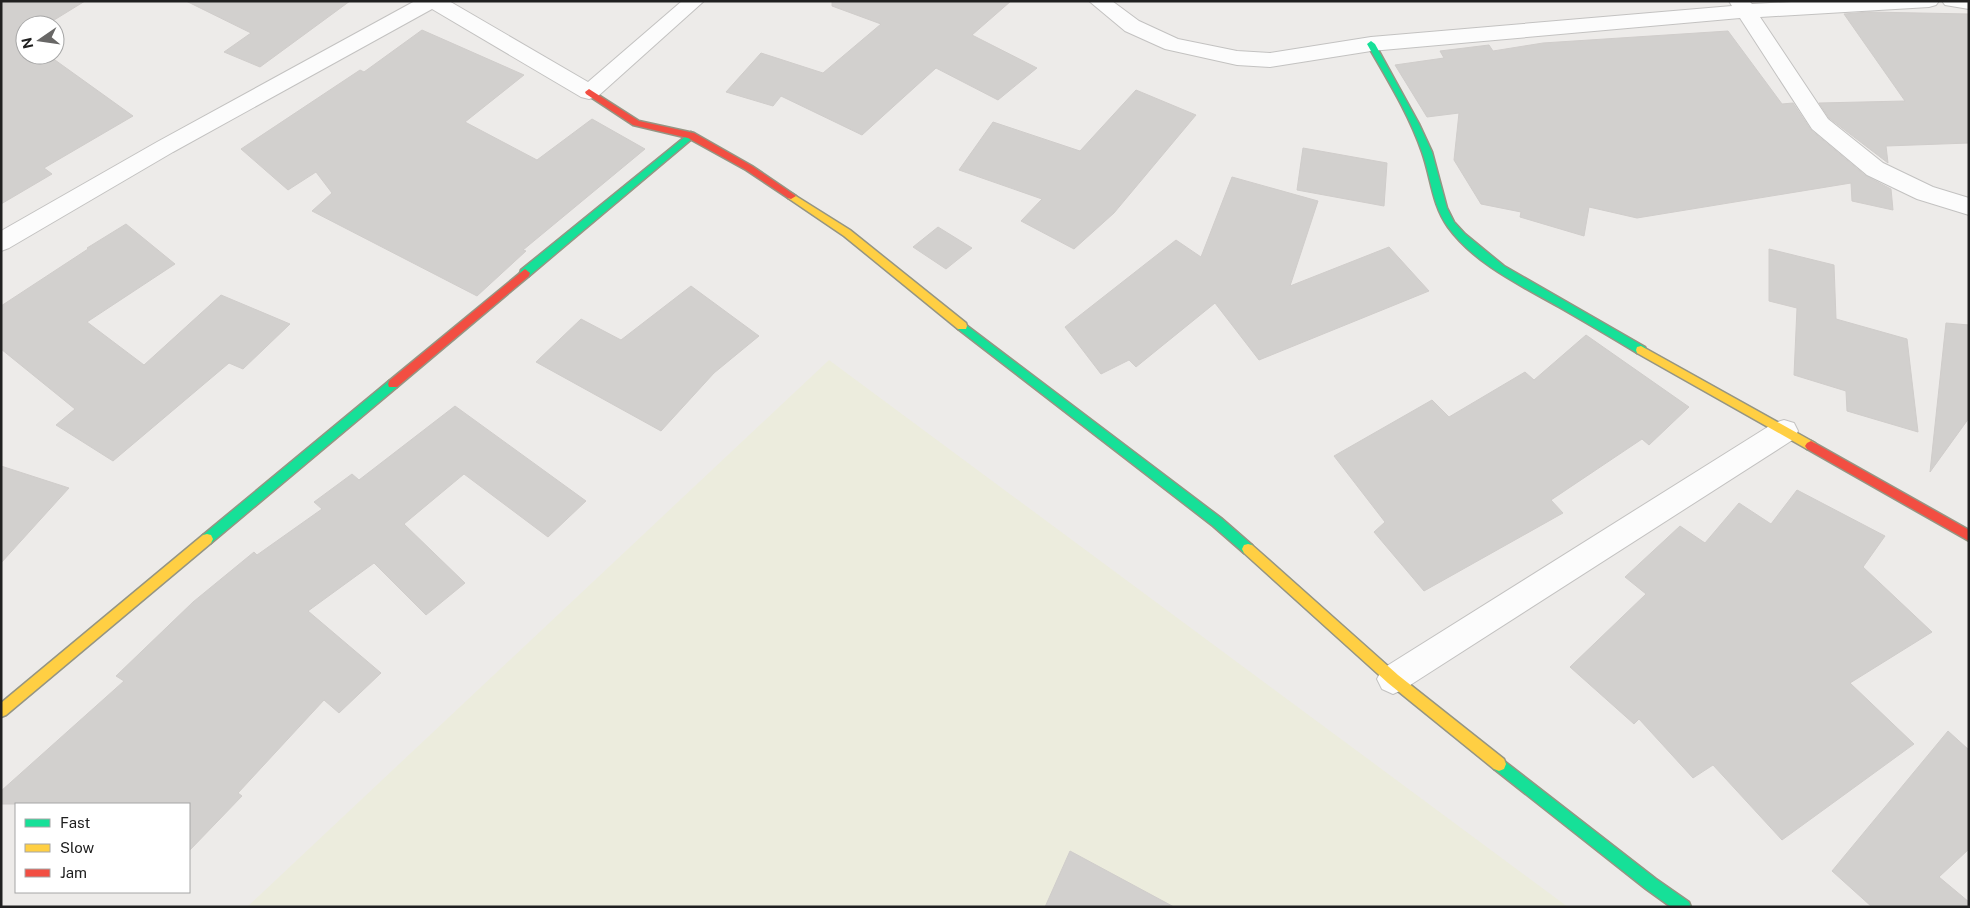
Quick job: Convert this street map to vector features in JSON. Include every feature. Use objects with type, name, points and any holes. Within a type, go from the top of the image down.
[{"type":"street","points":[[1,242],[166,147],[432,1],[636,122],[691,135],[749,168],[847,234],[1217,522],[1393,680],[1651,884],[1684,907]]},
{"type":"street","points":[[588,92],[694,1]]},
{"type":"street","points":[[1099,1],[1132,26],[1172,44],[1237,58],[1270,60],[1371,44],[1742,6],[1929,1]]},
{"type":"street","points":[[1952,1],[1969,2]]},
{"type":"street","points":[[1742,6],[1820,124],[1875,169],[1925,193],[1969,207]]},
{"type":"street","points":[[1371,44],[1410,118],[1432,167],[1442,206],[1452,225],[1468,243],[1522,279],[1675,370],[1969,536]]},
{"type":"street","points":[[1,711],[691,135]]},
{"type":"street","points":[[1393,680],[1784,431]]},
{"type":"shaded area","points":[[829,360],[1568,907],[247,907]]},
{"type":"building","points":[[1,1],[85,1],[62,15],[15,15],[15,65],[62,65],[133,116],[44,168],[52,174],[1,204]]},
{"type":"building","points":[[186,1],[350,1],[260,67],[224,52],[251,33]]},
{"type":"building","points":[[832,1],[1011,1],[972,35],[1037,68],[998,100],[936,68],[862,135],[781,96],[773,106],[726,92],[761,53],[823,73],[881,24],[832,6]]},
{"type":"building","points":[[1869,12],[1969,14],[1969,143],[1886,146],[1888,163],[1829,118],[1819,103],[1905,101],[1844,14]]},
{"type":"building","points":[[422,30],[524,75],[465,122],[537,160],[592,119],[645,149],[523,250],[526,251],[477,296],[312,211],[332,193],[316,172],[288,190],[241,149],[360,70],[364,72]]},
{"type":"building","points":[[1728,31],[1782,104],[1793,103],[1811,130],[1866,176],[1891,189],[1893,210],[1852,201],[1851,183],[1637,218],[1589,207],[1584,236],[1520,217],[1521,212],[1481,204],[1454,160],[1459,113],[1427,117],[1395,65],[1444,58],[1440,51],[1489,45],[1493,51],[1543,43]]},
{"type":"building","points":[[1136,90],[1196,115],[1114,213],[1074,249],[1021,221],[1042,199],[959,170],[993,122],[1080,151]]},
{"type":"building","points":[[1303,148],[1387,163],[1384,206],[1297,190]]},
{"type":"building","points":[[1232,177],[1318,201],[1290,286],[1389,247],[1429,291],[1259,360],[1215,303],[1136,367],[1129,360],[1101,374],[1065,327],[1176,240],[1201,257]]},
{"type":"building","points":[[126,224],[175,264],[87,322],[144,365],[221,295],[290,324],[243,369],[229,363],[113,461],[56,425],[75,409],[1,349],[1,306]]},
{"type":"building","points":[[938,227],[972,248],[946,269],[913,247]]},
{"type":"building","points":[[1769,249],[1834,265],[1836,319],[1907,339],[1918,432],[1847,411],[1846,391],[1794,375],[1797,308],[1769,301]]},
{"type":"building","points":[[691,286],[759,336],[714,373],[661,431],[536,362],[581,319],[621,340]]},
{"type":"building","points":[[1946,323],[1969,325],[1969,418],[1930,472]]},
{"type":"building","points":[[1586,335],[1689,407],[1649,445],[1642,439],[1551,500],[1563,513],[1424,591],[1374,532],[1385,522],[1334,456],[1432,400],[1449,417],[1525,372],[1534,380]]},
{"type":"building","points":[[455,406],[586,501],[548,537],[464,474],[404,524],[465,583],[426,615],[374,563],[308,611],[381,673],[339,713],[324,700],[238,793],[242,796],[190,850],[190,803],[1,804],[1,791],[124,681],[116,676],[193,602],[254,552],[257,555],[322,509],[314,502],[352,474],[359,480]]},
{"type":"building","points":[[1,466],[69,488],[1,563]]},
{"type":"building","points":[[1797,490],[1885,536],[1863,567],[1932,632],[1850,683],[1914,744],[1782,840],[1713,765],[1693,778],[1639,719],[1634,724],[1570,667],[1646,594],[1625,577],[1680,526],[1705,543],[1739,503],[1771,524]]},
{"type":"building","points":[[1948,731],[1969,750],[1969,849],[1939,877],[1969,902],[1969,907],[1872,907],[1832,871]]},
{"type":"building","points":[[1070,851],[1174,907],[1045,907]]},
{"type":"traffic: fast","points":[[1371,44],[1415,124],[1430,161],[1442,208],[1451,224],[1461,236],[1473,248],[1501,268],[1641,350]]},
{"type":"traffic: fast","points":[[525,273],[691,135]]},
{"type":"traffic: fast","points":[[962,326],[1217,522],[1248,549]]},
{"type":"traffic: fast","points":[[207,539],[393,384]]},
{"type":"traffic: fast","points":[[1499,764],[1651,884],[1684,907]]},
{"type":"traffic: slow","points":[[791,196],[847,233],[962,326]]},
{"type":"traffic: slow","points":[[1641,350],[1811,446]]},
{"type":"traffic: slow","points":[[1,711],[207,539]]},
{"type":"traffic: slow","points":[[1248,549],[1393,679],[1499,764]]},
{"type":"traffic: jam","points":[[589,92],[636,123],[691,135],[749,168],[791,196]]},
{"type":"traffic: jam","points":[[393,384],[525,273]]},
{"type":"traffic: jam","points":[[1811,446],[1969,536]]}]
